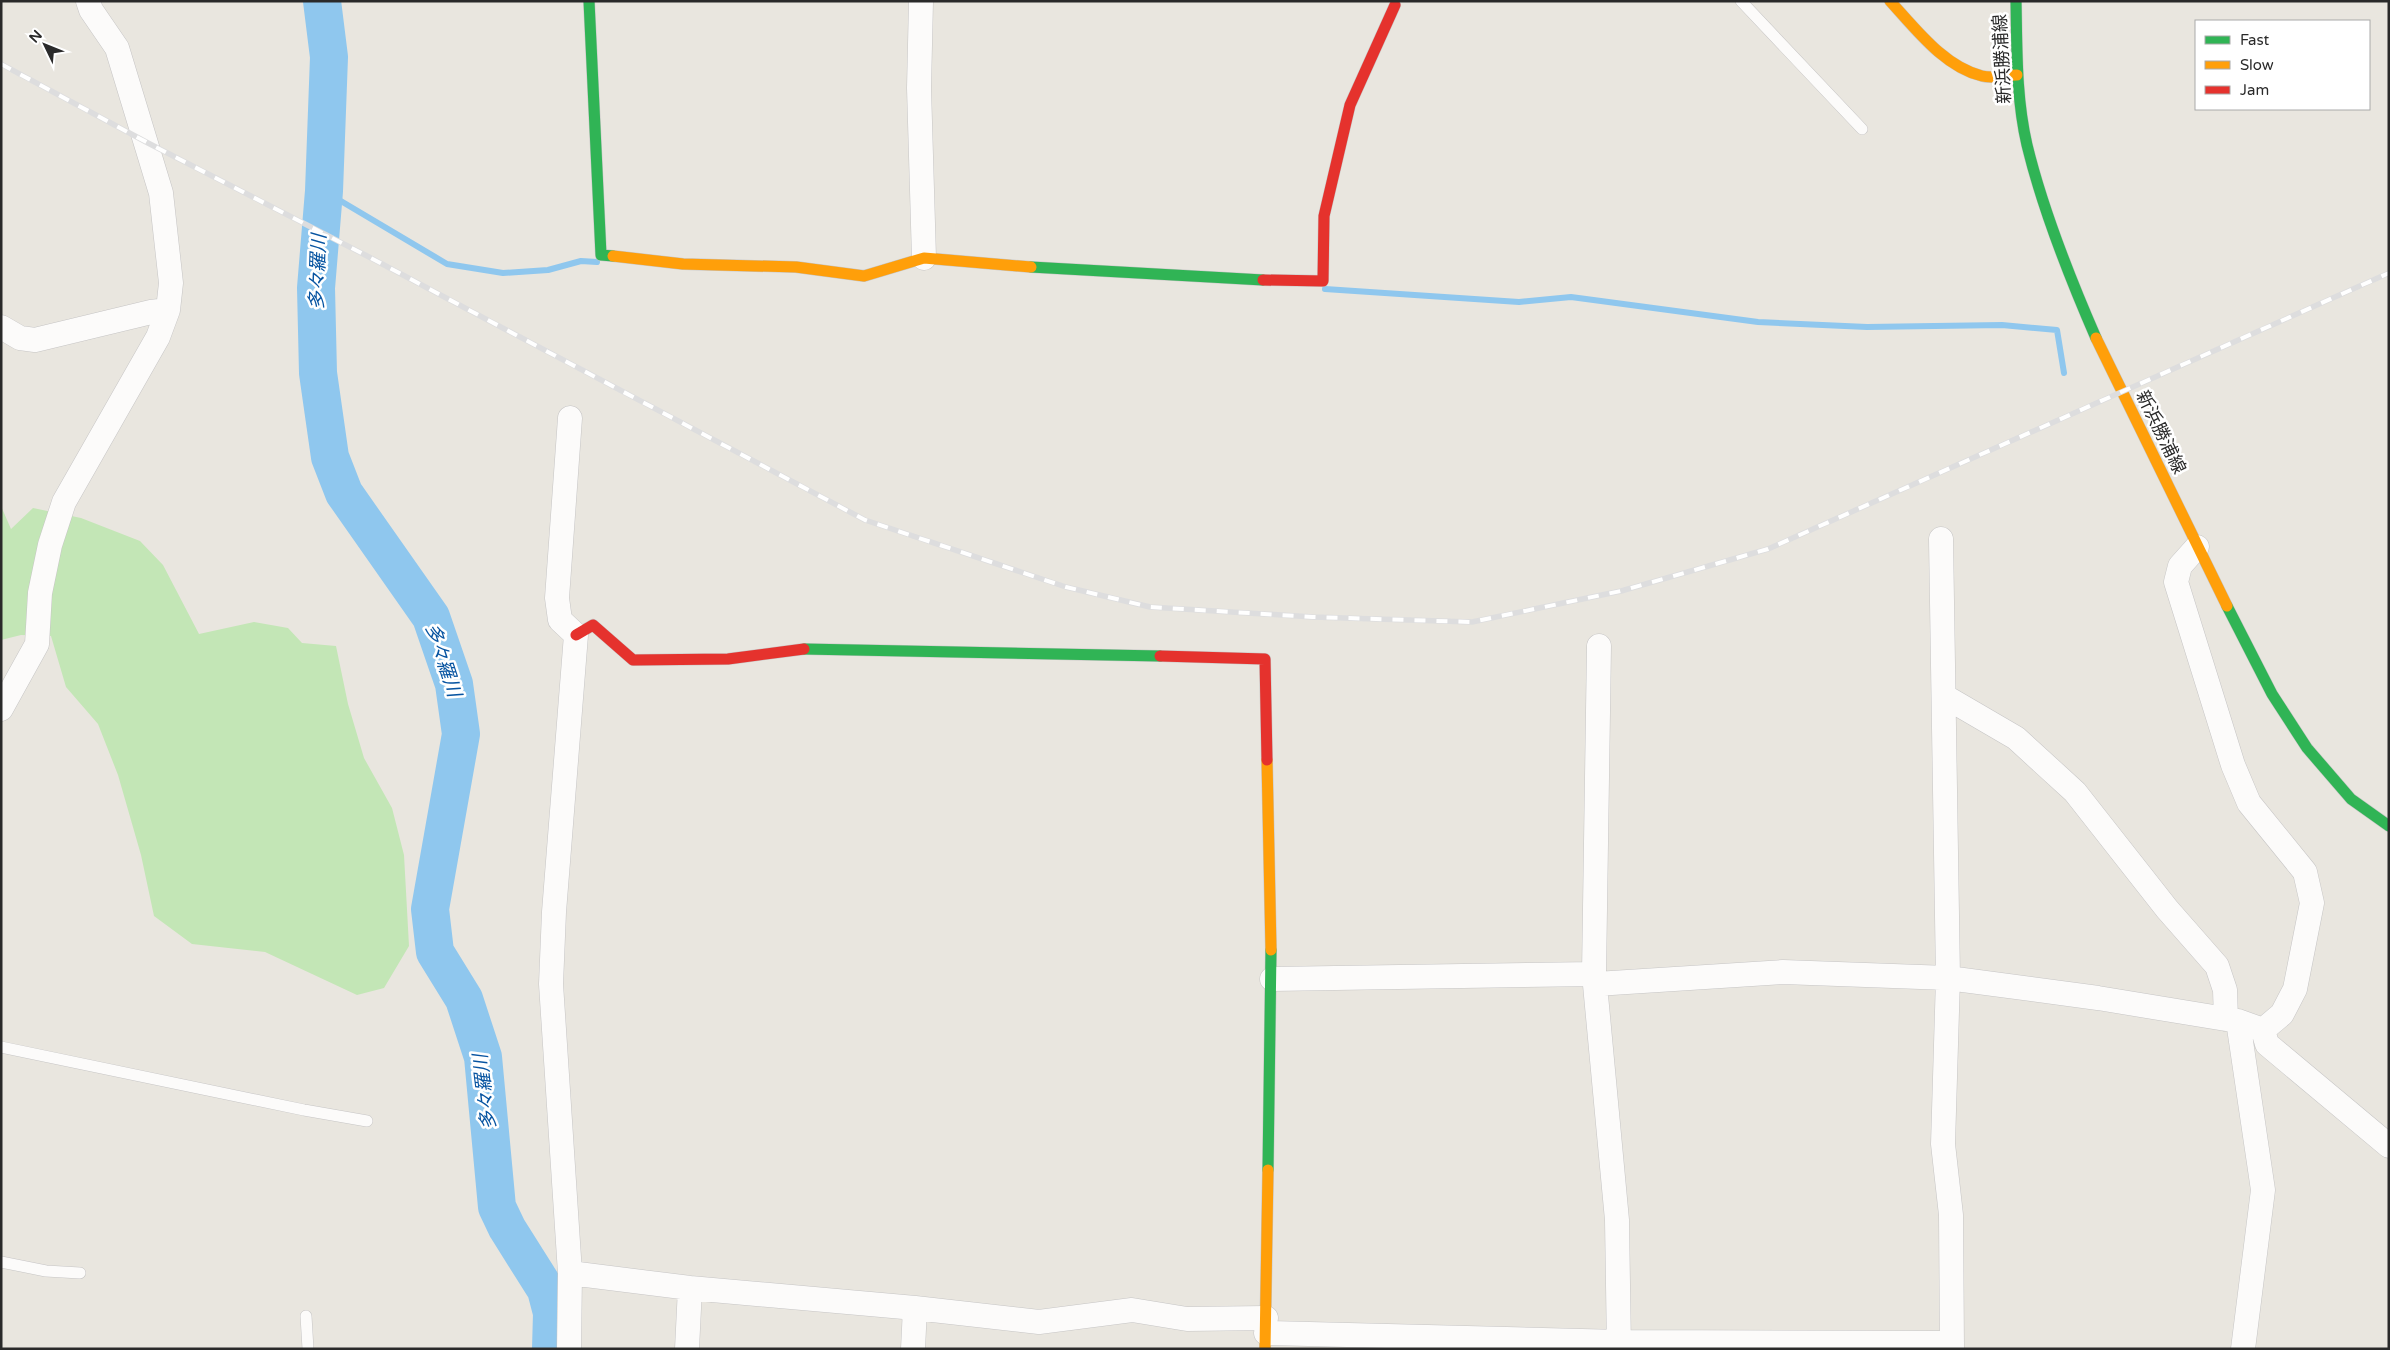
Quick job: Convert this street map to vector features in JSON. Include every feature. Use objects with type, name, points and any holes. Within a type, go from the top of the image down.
[{"type":"street","points":[[1,709],[37,644],[40,592],[50,545],[64,502],[158,337],[168,310],[171,283],[161,193],[117,48],[91,10],[88,1]]},
{"type":"street","points":[[588,1],[602,254],[683,264],[796,267],[864,276],[924,258],[1062,269],[1267,280],[1323,281],[1324,216],[1350,105],[1392,2]]},
{"type":"street","points":[[921,1],[919,88],[924,258]]},
{"type":"street","points":[[1890,1],[1922,35],[1958,65],[1982,76],[2016,75]]},
{"type":"street","name":"新浜勝浦線","points":[[2016,1],[2016,75],[2027,144],[2041,192],[2075,289],[2107,363],[2197,547],[2272,694],[2307,748],[2351,799],[2389,826]]},
{"type":"street","points":[[1,327],[20,338],[35,340],[151,312],[168,310]]},
{"type":"street","points":[[570,418],[557,598],[560,620],[576,635]]},
{"type":"street","points":[[570,1273],[690,1288],[915,1308],[1039,1322],[1132,1310],[1266,1333],[1619,1345],[1952,1346],[1951,1215],[1943,1144],[1948,978],[1941,539]]},
{"type":"street","points":[[2197,547],[2180,566],[2176,582],[2233,765],[2249,803],[2305,872],[2312,904],[2295,989],[2282,1014],[2263,1030]]},
{"type":"street","points":[[576,635],[593,625],[633,660],[728,659],[815,648],[1265,659],[1272,979],[1266,1333]]},
{"type":"street","points":[[569,1349],[570,1273],[551,984],[554,912],[576,635]]},
{"type":"street","points":[[1599,646],[1595,979],[1617,1220],[1619,1345]]},
{"type":"street","points":[[1944,696],[2016,738],[2075,792],[2167,908],[2217,966],[2232,1020],[2263,1190],[2244,1349]]},
{"type":"street","points":[[1272,979],[1595,979],[1783,972],[1948,978],[2098,998],[2232,1020],[2263,1030]]},
{"type":"street","points":[[2263,1030],[2267,1044],[2389,1146]]},
{"type":"street","points":[[687,1349],[690,1288]]},
{"type":"street","points":[[913,1349],[915,1308]]},
{"type":"lane","points":[[1741,1],[1862,129]]},
{"type":"lane","points":[[1,1047],[304,1110],[366,1120]]},
{"type":"lane","points":[[1,1262],[46,1271],[80,1273]]},
{"type":"lane","points":[[306,1316],[308,1349]]},
{"type":"green space","points":[[1,506],[11,529],[33,508],[81,518],[140,541],[163,565],[199,634],[254,622],[288,628],[302,643],[336,646],[348,704],[364,758],[392,808],[404,855],[409,946],[384,988],[357,995],[265,952],[192,944],[154,916],[141,855],[118,775],[98,724],[66,687],[51,636],[21,635],[1,640]]},
{"type":"waterway","name":"多々羅川","points":[[322,1],[329,57],[324,191],[316,288],[318,373],[330,457],[344,493],[431,617],[454,684],[461,734],[430,909],[435,952],[464,999],[483,1057],[497,1207],[507,1228],[546,1290],[552,1313],[551,1349]]},
{"type":"waterway","points":[[324,191],[447,264],[503,273],[548,270],[581,261],[597,262]]},
{"type":"waterway","points":[[1325,289],[1519,302],[1571,297],[1758,322],[1867,327],[2002,325],[2057,330],[2064,373]]},
{"type":"railway","points":[[1,64],[865,520],[1066,587],[1150,607],[1313,617],[1472,622],[1621,591],[1768,549],[2389,273]]},
{"type":"traffic: fast","points":[[589,1],[601,255],[613,256]]},
{"type":"traffic: fast","points":[[2016,1],[2019,91],[2027,145],[2033,170],[2057,243],[2096,338]]},
{"type":"traffic: fast","points":[[1031,267],[1263,280]]},
{"type":"traffic: fast","points":[[2227,606],[2272,694],[2307,748],[2351,799],[2389,826]]},
{"type":"traffic: fast","points":[[804,649],[1160,656]]},
{"type":"traffic: fast","points":[[1268,1170],[1271,950]]},
{"type":"traffic: slow","points":[[1890,1],[1931,45],[1955,64],[1986,77],[2017,75]]},
{"type":"traffic: slow","points":[[613,256],[683,264],[796,267],[864,276],[924,258],[1031,267]]},
{"type":"traffic: slow","points":[[2096,338],[2227,606]]},
{"type":"traffic: slow","points":[[1267,760],[1271,950]]},
{"type":"traffic: slow","points":[[1265,1349],[1268,1170]]},
{"type":"traffic: jam","points":[[1263,280],[1323,281],[1324,216],[1350,105],[1395,5]]},
{"type":"traffic: jam","points":[[576,635],[593,625],[633,660],[728,659],[804,649]]},
{"type":"traffic: jam","points":[[1160,656],[1265,659],[1267,760]]}]
